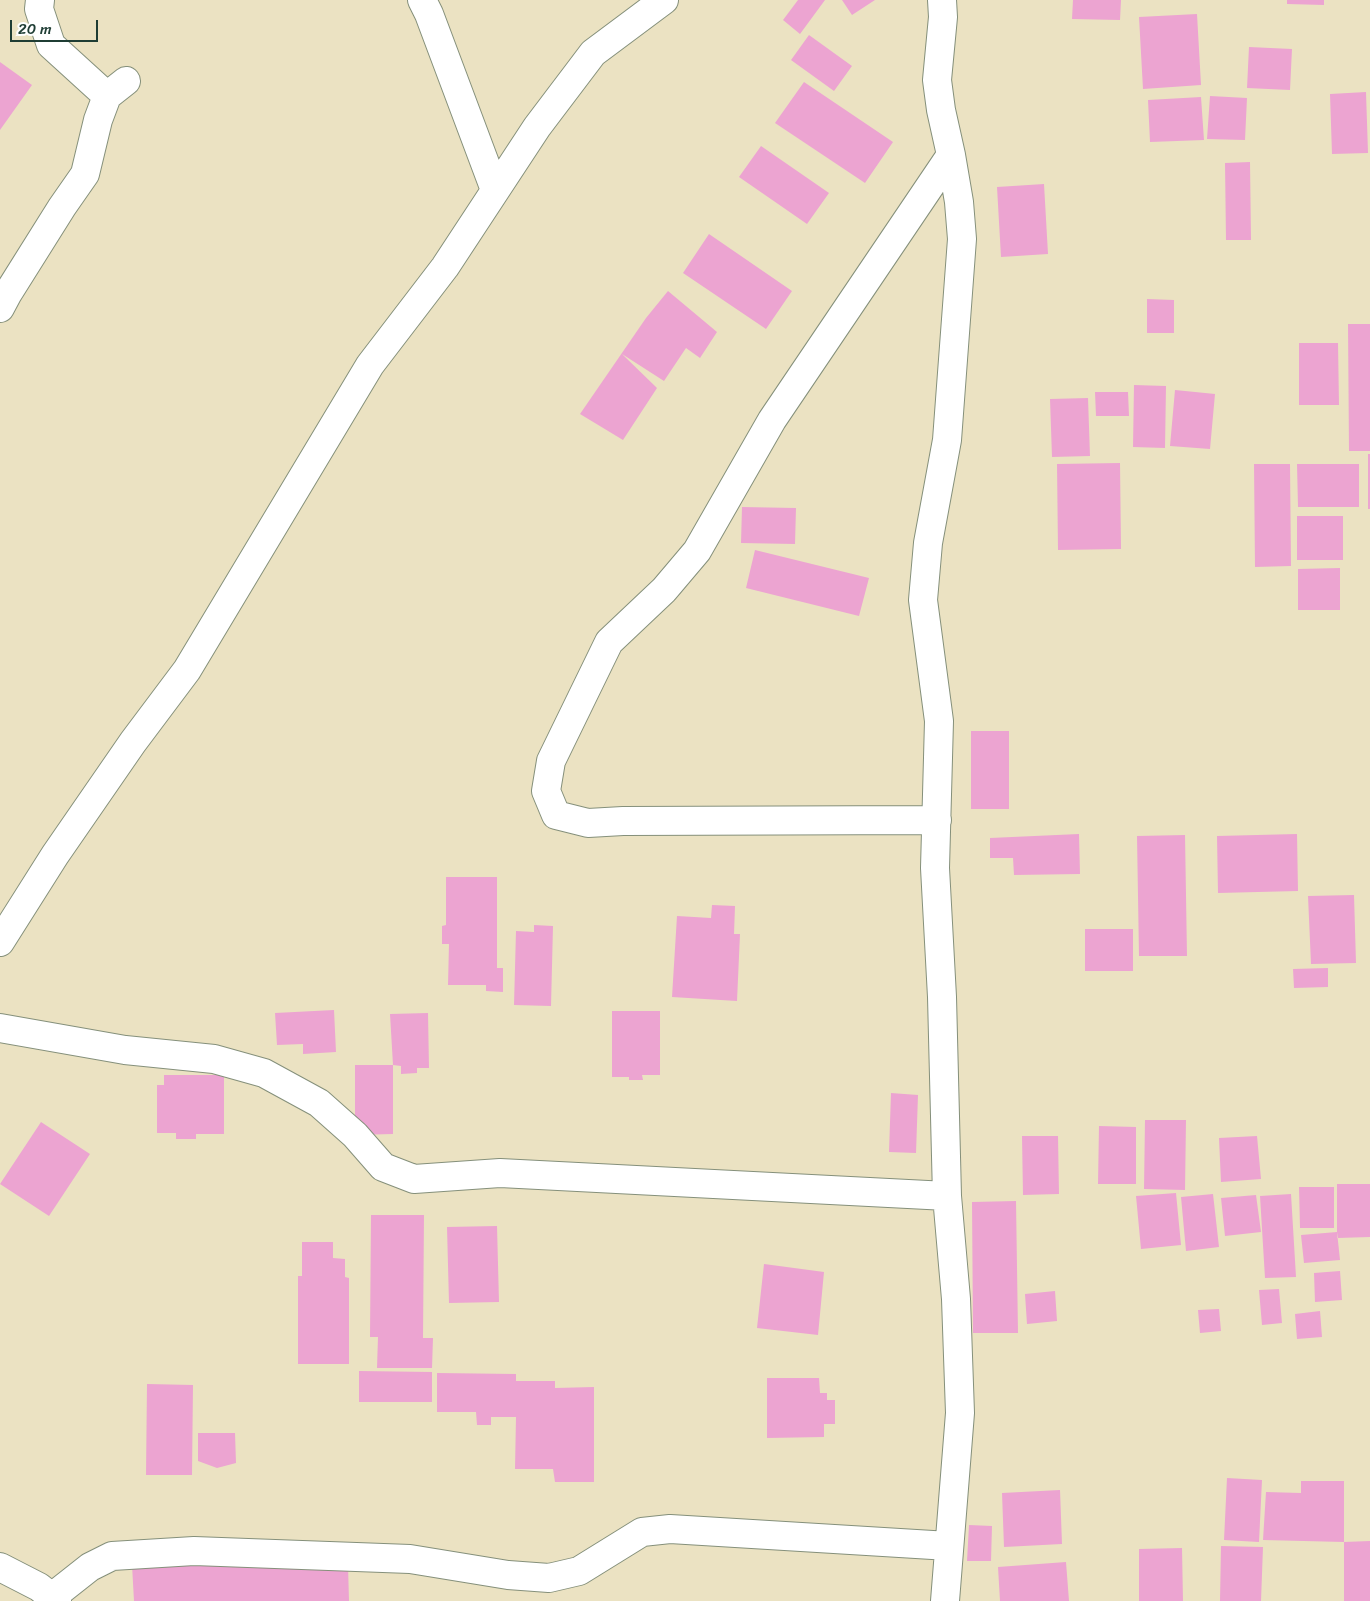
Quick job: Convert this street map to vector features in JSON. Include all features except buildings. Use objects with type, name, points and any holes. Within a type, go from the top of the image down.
[{"type":"street","points":[[0,308],[62,206],[85,174],[98,120],[117,89],[51,45],[39,9],[40,0]]},
{"type":"street","points":[[422,0],[495,190]]},
{"type":"street","points":[[0,942],[55,855],[133,742],[187,670],[370,365],[445,267],[537,127],[593,53],[664,0]]},
{"type":"street","points":[[942,0],[943,17],[937,80],[959,202],[962,239],[947,440],[928,543],[922,600],[939,721],[935,868],[942,1006],[947,1196],[956,1299],[960,1413],[945,1601]]},
{"type":"street","points":[[937,820],[623,821],[588,823],[556,814],[546,791],[551,761],[609,642],[664,590],[697,551],[772,420],[951,155]]},
{"type":"street","points":[[0,1028],[125,1050],[214,1059],[264,1073],[319,1103],[355,1135],[383,1167],[414,1179],[500,1173],[947,1196]]},
{"type":"street","points":[[0,1567],[39,1587],[54,1599],[90,1567],[112,1556],[194,1551],[410,1559],[499,1574],[549,1578],[579,1571],[642,1532],[670,1529],[949,1546]]}]
